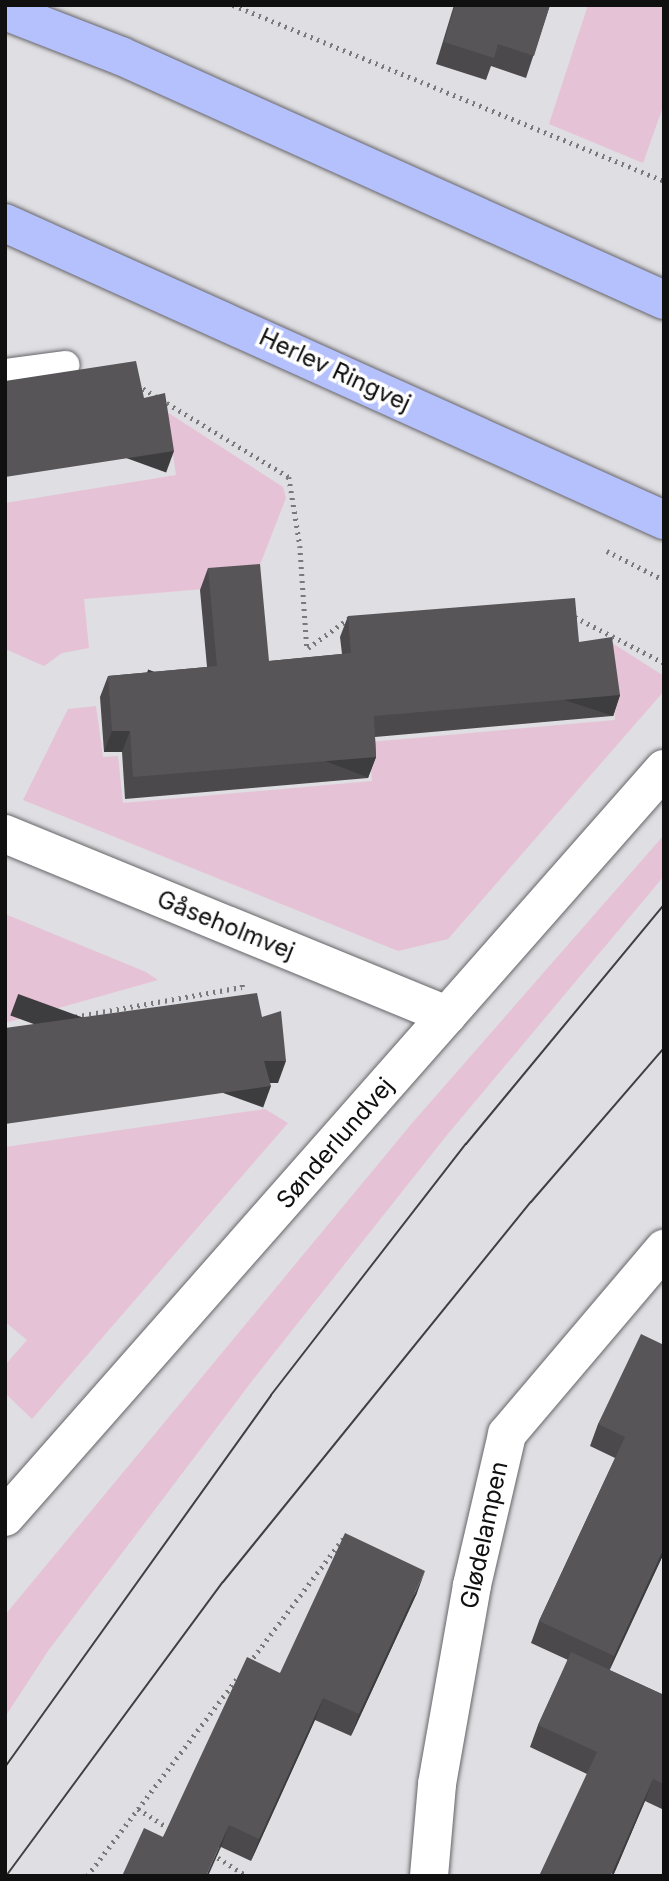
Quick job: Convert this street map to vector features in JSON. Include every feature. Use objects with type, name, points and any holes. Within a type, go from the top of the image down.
[{"type":"main road","points":[[5,11],[121,56],[664,300]]},
{"type":"main road","name":"Herlev Ringvej","points":[[5,223],[664,520]]},
{"type":"street","name":"Sønderlundvej","points":[[5,1517],[664,769]]},
{"type":"street","name":"Gåseholmvej","points":[[5,834],[447,1015]]},
{"type":"street","name":"Glødelampen","points":[[429,1876],[437,1784],[465,1625],[507,1434],[664,1249]]},
{"type":"lane","points":[[5,373],[65,365]]},
{"type":"path","points":[[233,5],[664,181]]},
{"type":"path","points":[[65,365],[115,375],[139,386],[289,477],[300,545],[307,648],[350,616],[364,616]]},
{"type":"path","points":[[568,613],[664,663]]},
{"type":"path","points":[[32,1024],[242,987],[238,929]]},
{"type":"path","points":[[87,1876],[346,1535]]},
{"type":"path","points":[[138,1809],[182,1836]]},
{"type":"path","points":[[204,1849],[247,1876]]},
{"type":"shaded area","points":[[588,5],[664,5],[664,104],[643,163],[549,124]]},
{"type":"shaded area","points":[[167,412],[283,487],[286,498],[252,585],[84,599],[89,648],[62,653],[44,666],[5,649],[5,503],[176,475]]},
{"type":"shaded area","points":[[609,641],[664,676],[664,691],[448,939],[398,951],[23,800],[68,709],[96,706],[103,757],[118,756],[123,803],[372,781],[369,742],[615,720]]},
{"type":"shaded area","points":[[664,835],[664,876],[447,1135],[255,1377],[48,1651],[5,1717],[5,1615],[413,1122]]},
{"type":"shaded area","points":[[5,914],[146,972],[158,980],[5,1023]]},
{"type":"shaded area","points":[[265,1109],[288,1123],[32,1419],[5,1393],[5,1365],[27,1340],[5,1322],[5,1147]]},
{"type":"building","points":[[455,5],[550,5],[534,56],[498,44],[494,58],[444,42]]},
{"type":"building","points":[[136,361],[144,398],[165,393],[174,451],[5,477],[5,381]]},
{"type":"building","points":[[260,564],[269,661],[351,653],[348,616],[575,598],[579,642],[612,637],[620,695],[374,716],[376,757],[133,777],[130,731],[112,731],[108,676],[217,666],[208,568]]},
{"type":"building","points":[[257,993],[262,1017],[281,1011],[286,1061],[264,1061],[271,1086],[5,1124],[5,1028]]},
{"type":"building","points":[[641,1334],[664,1345],[664,1548],[614,1656],[539,1621],[625,1437],[598,1424]]},
{"type":"building","points":[[345,1533],[425,1571],[359,1714],[323,1698],[259,1839],[229,1825],[206,1876],[122,1876],[144,1828],[163,1837],[247,1657],[280,1673]]},
{"type":"building","points":[[571,1652],[664,1695],[664,1784],[653,1779],[611,1875],[613,1876],[539,1876],[597,1752],[538,1725]]},
{"type":"tram line","points":[[5,1767],[271,1395],[466,1144],[664,905]]},
{"type":"tram line","points":[[6,1876],[223,1582],[531,1202],[664,1048]]}]
